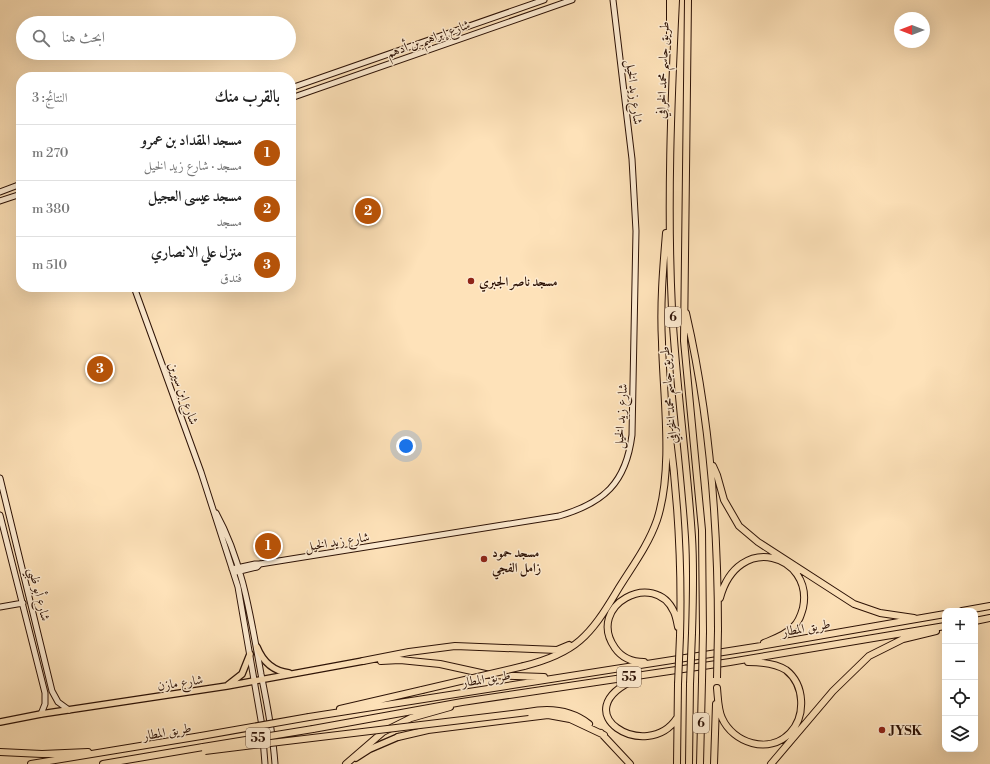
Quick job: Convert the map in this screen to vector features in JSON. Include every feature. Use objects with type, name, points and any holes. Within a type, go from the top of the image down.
[{"type":"highway","points":[[670,0],[671,96]]},
{"type":"highway","name":"طريق جاسم محمد الخرافي","points":[[676,0],[671,96],[669,208],[672,310],[692,538],[690,764]]},
{"type":"highway","name":"طريق جاسم محمد الخرافي","points":[[688,0],[684,341],[702,530],[703,632],[700,764]]},
{"type":"highway","points":[[687,19],[693,0]]},
{"type":"highway","points":[[309,717],[549,660],[560,655],[578,643],[603,614],[638,557],[657,519],[662,496],[665,473],[666,434],[662,298],[669,208]]},
{"type":"highway","points":[[684,302],[694,345],[711,464],[718,567],[717,688],[714,764]]},
{"type":"highway","points":[[664,385],[675,478],[679,547],[680,636],[677,764]]},
{"type":"highway","points":[[711,464],[717,475],[724,500],[739,526],[758,542],[854,604],[880,613],[920,618]]},
{"type":"highway","points":[[718,607],[727,580],[737,567],[745,561],[767,557],[777,559],[792,569],[798,576],[804,594],[804,603],[799,619],[794,627],[785,634],[755,647]]},
{"type":"highway","points":[[662,662],[632,661],[618,652],[609,635],[608,625],[613,610],[619,602],[632,594],[648,593],[657,595],[674,611],[680,636]]},
{"type":"highway","points":[[978,608],[990,606]]},
{"type":"highway","name":"طريق المطار","points":[[31,764],[309,717],[755,647],[942,614]]},
{"type":"highway","points":[[978,620],[990,618]]},
{"type":"highway","name":"طريق المطار","points":[[104,764],[204,749],[462,702],[942,628]]},
{"type":"highway","points":[[771,764],[833,692],[869,656],[903,639],[942,629]]},
{"type":"highway","points":[[363,661],[409,652],[455,646],[557,650],[566,647],[590,630]]},
{"type":"highway","points":[[363,661],[400,660],[427,662],[490,675],[566,677]]},
{"type":"highway","points":[[717,688],[721,716],[732,734],[741,740],[763,745],[783,739],[796,725],[802,706],[801,696],[799,688],[786,670],[766,663],[730,662]]},
{"type":"highway","points":[[621,744],[614,738],[607,724],[606,716],[608,703],[619,687],[645,675]]},
{"type":"highway","points":[[347,764],[383,732],[396,725],[462,702]]},
{"type":"highway","points":[[204,749],[546,710],[565,712],[587,722],[604,736],[630,764]]},
{"type":"highway","points":[[398,737],[428,730],[548,715],[570,719],[604,736]]},
{"type":"highway","points":[[665,739],[672,730],[677,718]]},
{"type":"highway","points":[[0,752],[42,754],[117,750]]},
{"type":"main road","points":[[257,647],[262,658],[271,667],[287,673],[297,672]]},
{"type":"main road","points":[[228,686],[242,674],[250,654]]},
{"type":"main road","name":"شارع مازن","points":[[0,722],[41,714],[228,686],[297,672],[363,661]]},
{"type":"main road","points":[[347,764],[370,749],[398,737]]},
{"type":"street","name":"شارع إبراهيم بن أدهم","points":[[296,86],[544,0]]},
{"type":"street","name":"شارع إبراهيم بن أدهم","points":[[296,96],[572,0]]},
{"type":"street","name":"شارع زيد الخيل","points":[[233,571],[260,564],[559,516],[579,511],[595,502],[617,481],[625,467],[632,435],[636,231],[632,159],[612,1]]},
{"type":"street","points":[[0,192],[16,186]]},
{"type":"street","points":[[0,201],[16,196]]},
{"type":"street","name":"شارع ابن سيرين","points":[[136,292],[213,507],[241,598],[266,764]]},
{"type":"street","name":"شارع أبو ظبي","points":[[0,478],[54,696],[58,702],[68,710]]},
{"type":"street","name":"شارع ابن سيرين","points":[[213,507],[223,527],[239,570],[248,600],[257,647],[275,764]]},
{"type":"street","name":"شارع أبو ظبي","points":[[0,515],[45,694],[45,704],[41,714]]},
{"type":"street","points":[[0,607],[23,603]]},
{"type":"street","points":[[34,648],[38,649],[42,645]]},
{"type":"place","name":"مسجد عيسى العجيل","points":[[368,211]]},
{"type":"place","name":"مسجد ناصر الجبري","points":[[471,281]]},
{"type":"place","name":"منزل علي الانصاري","points":[[100,369]]},
{"type":"place","name":"مسجد المقداد بن عمرو","points":[[268,546]]},
{"type":"place","name":"مسجد حمود زامل الفجي","points":[[484,559]]},
{"type":"place","name":"JYSK","points":[[882,730]]}]
